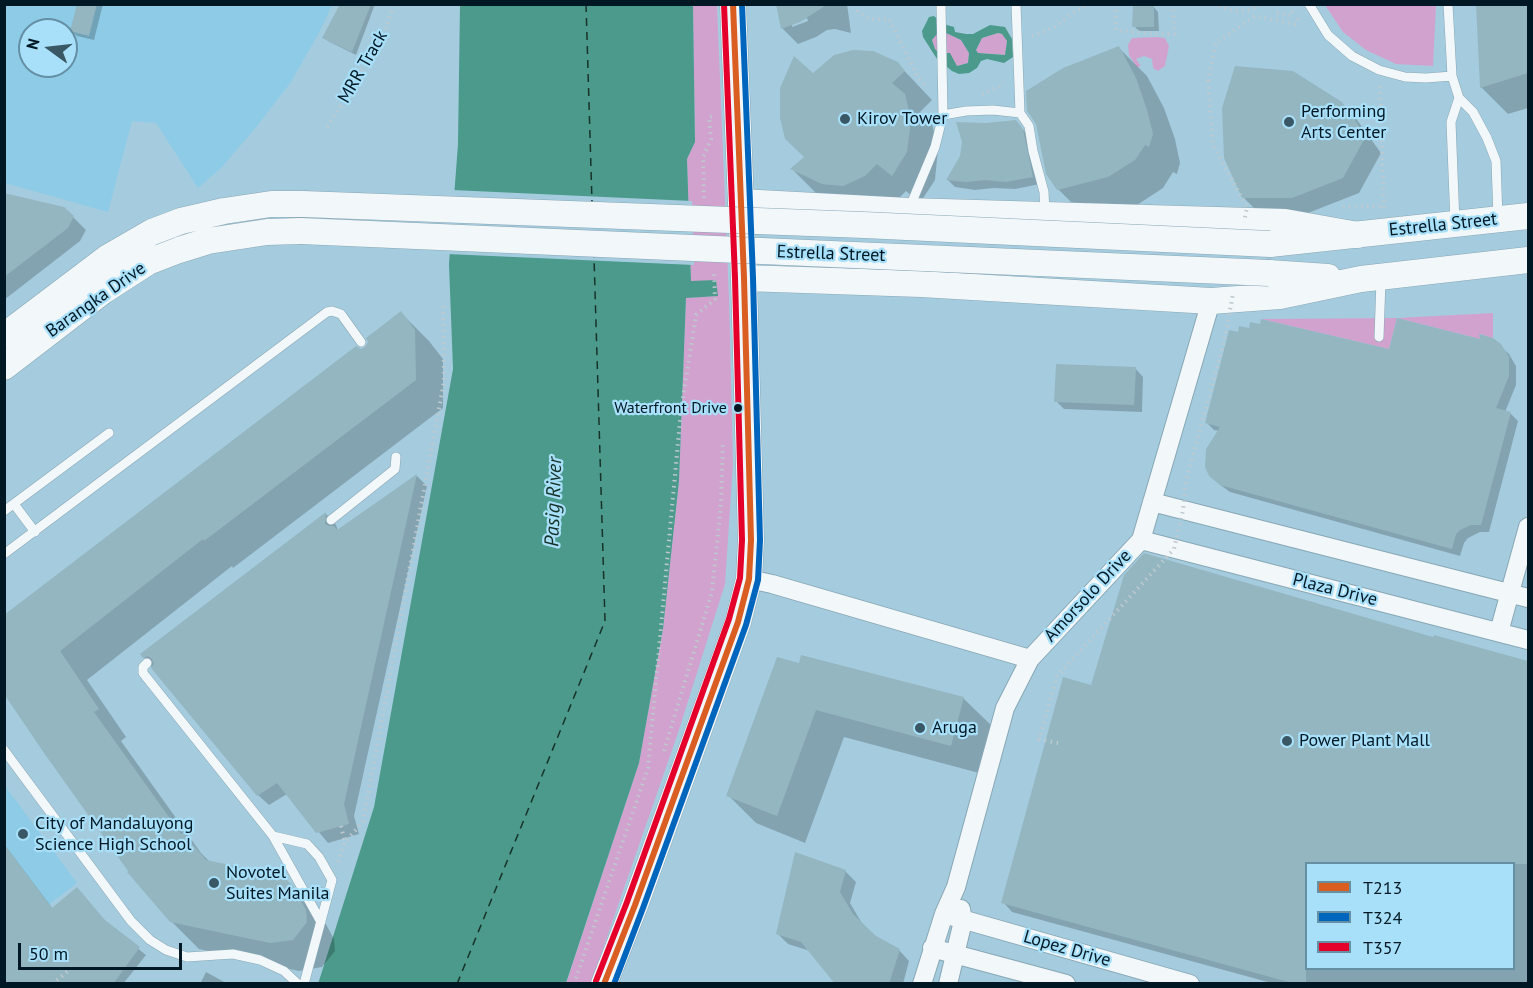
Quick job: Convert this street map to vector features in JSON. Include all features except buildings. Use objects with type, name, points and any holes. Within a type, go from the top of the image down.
[{"type":"main road","points":[[604,984],[738,622],[749,579],[751,540],[744,278],[733,4]]},
{"type":"main road","name":"Estrella Street","points":[[741,202],[908,211],[1046,215],[1280,236]]},
{"type":"main road","name":"Barangka Drive","points":[[4,336],[107,258],[152,232],[181,221],[235,209],[271,204],[303,204]]},
{"type":"main road","name":"Estrella Street","points":[[303,204],[876,225],[1280,236],[1358,235],[1528,216]]},
{"type":"main road","points":[[908,211],[896,237],[897,262],[902,270],[921,284]]},
{"type":"main road","name":"Estrella Street","points":[[301,231],[1277,281],[1371,278],[1528,260]]},
{"type":"main road","name":"Barangka Drive","points":[[4,367],[103,291],[148,262],[208,241],[267,232],[301,231]]},
{"type":"main road","points":[[1277,281],[1280,236]]},
{"type":"main road","name":"Estrella Street","points":[[744,278],[921,284],[1211,301],[1277,281]]},
{"type":"street","name":"Amorsolo Drive","points":[[922,984],[932,948],[956,887],[1005,708],[1030,659],[1141,540],[1211,301]]},
{"type":"street","points":[[1152,502],[1528,598]]},
{"type":"street","points":[[1499,632],[1528,528]]},
{"type":"street","name":"Plaza Drive","points":[[1141,540],[1528,640]]},
{"type":"street","points":[[749,579],[1030,659]]},
{"type":"street","name":"Amorsolo Drive","points":[[948,984],[963,921],[956,887]]},
{"type":"street","name":"Lopez Drive","points":[[944,914],[1190,984]]},
{"type":"street","name":"Lopez Drive","points":[[932,948],[1066,984]]},
{"type":"lane","points":[[908,211],[935,147],[943,115],[941,4]]},
{"type":"lane","points":[[1016,4],[1020,113],[1029,126],[1044,192],[1046,215]]},
{"type":"lane","points":[[1309,4],[1328,35],[1352,56],[1379,70],[1426,78],[1452,76]]},
{"type":"lane","points":[[1448,4],[1452,76],[1459,98],[1477,119],[1496,161],[1498,219]]},
{"type":"lane","points":[[1455,223],[1451,122],[1459,98]]},
{"type":"lane","points":[[943,115],[993,110],[1020,113]]},
{"type":"lane","points":[[1371,278],[1379,337]]},
{"type":"lane","points":[[4,554],[327,312],[341,314],[361,342]]},
{"type":"lane","points":[[4,511],[109,433]]},
{"type":"lane","points":[[331,520],[395,469],[396,457]]},
{"type":"lane","points":[[14,504],[35,532]]},
{"type":"lane","points":[[147,663],[143,667],[143,673],[273,836],[321,922]]},
{"type":"lane","points":[[4,750],[131,921],[150,940],[166,950],[187,957],[232,954],[260,960],[284,971],[298,984]]},
{"type":"lane","points":[[273,836],[307,844],[314,850],[332,880],[304,984]]},
{"type":"lane","points":[[305,892],[328,893]]},
{"type":"path","name":"MRR Track","points":[[327,127],[386,28],[394,4]]},
{"type":"path","points":[[857,4],[858,11],[868,19],[889,19],[892,30],[919,79],[930,89],[943,92]]},
{"type":"path","points":[[1114,4],[1116,30],[1174,34],[1175,4]]},
{"type":"path","points":[[1213,4],[1234,11],[1250,10],[1262,4]]},
{"type":"path","points":[[1277,13],[1292,15],[1293,9]]},
{"type":"path","points":[[1243,230],[1247,207],[1213,145],[1208,81],[1216,43],[1255,16],[1295,24]]},
{"type":"path","points":[[1379,70],[1385,232]]},
{"type":"path","points":[[704,197],[703,157],[711,139],[709,117]]},
{"type":"path","points":[[1334,207],[1384,206]]},
{"type":"path","points":[[574,984],[648,768],[681,410],[696,315],[715,299],[713,264]]},
{"type":"path","points":[[1058,743],[1039,738],[1057,676],[1174,549],[1183,510],[1186,481],[1224,342],[1234,286]]},
{"type":"path","points":[[341,826],[345,843],[363,822],[444,381],[443,306]]},
{"type":"path","points":[[661,760],[712,592],[722,483]]},
{"type":"path","points":[[52,984],[74,966]]},
{"type":"shaded area","points":[[4,5],[332,5],[291,82],[221,168],[198,188],[156,123],[132,121],[108,212],[5,183]]},
{"type":"shaded area","points":[[693,5],[717,5],[733,464],[725,584],[678,733],[591,983],[566,984],[639,763],[663,629],[679,481],[686,298],[717,296],[691,281],[687,159],[695,142]]},
{"type":"shaded area","points":[[1325,5],[1436,5],[1433,66],[1396,64],[1366,50],[1343,32]]},
{"type":"shaded area","points":[[944,32],[961,40],[969,53],[968,63],[957,66],[952,57],[939,53],[935,49],[932,40],[936,34]]},
{"type":"shaded area","points":[[1002,34],[1007,41],[1005,55],[978,53],[976,50],[982,38]]},
{"type":"shaded area","points":[[1132,38],[1165,38],[1169,46],[1165,66],[1158,71],[1153,68],[1152,59],[1144,56],[1136,59],[1141,66],[1137,67],[1129,55],[1128,45]]},
{"type":"shaded area","points":[[1493,313],[1493,338],[1480,334],[1480,339],[1397,318]]},
{"type":"shaded area","points":[[1397,318],[1389,349],[1261,319]]},
{"type":"shaded area","name":"City of Mandaluyong Science High School","points":[[5,786],[77,883],[5,938]]},
{"type":"water","name":"Pasig River","points":[[460,5],[693,5],[695,142],[687,159],[691,281],[716,280],[718,296],[686,298],[679,481],[663,629],[639,763],[566,983],[318,984],[374,807],[453,369],[449,264],[458,144]]},
{"type":"water","points":[[934,16],[943,24],[954,27],[955,32],[966,34],[973,34],[990,25],[1005,27],[1012,39],[1013,57],[1004,63],[987,59],[981,61],[977,68],[969,73],[959,74],[952,71],[937,59],[923,37],[922,31],[929,17]],"holes":[[[944,32],[961,40],[969,53],[968,63],[957,66],[950,53],[939,53],[935,49],[932,40],[937,34]],[[1002,34],[1007,41],[1005,55],[978,53],[976,50],[982,38]]]},
{"type":"pier","points":[[452,190],[692,201],[694,265],[447,254]]},
{"type":"ferry route","points":[[586,4],[592,202]]},
{"type":"ferry route","points":[[457,984],[605,621],[594,257]]},
{"type":"transit line","name":"T357","points":[[596,981],[627,902],[729,619],[740,578],[742,540],[735,278],[724,4]]},
{"type":"transit line","name":"T213","points":[[604,984],[738,622],[749,579],[751,540],[744,278],[733,4]]},
{"type":"transit line","name":"T324","points":[[614,984],[746,625],[758,580],[760,540],[753,278],[742,4]]},
{"type":"place","name":"Kirov Tower","points":[[845,119]]},
{"type":"place","name":"Performing Arts Center","points":[[1289,122]]},
{"type":"place","name":"Waterfront Drive","points":[[738,408]]},
{"type":"place","name":"Aruga","points":[[920,728]]},
{"type":"place","name":"Power Plant Mall","points":[[1287,741]]},
{"type":"place","name":"City of Mandaluyong Science High School","points":[[23,834]]},
{"type":"place","name":"Novotel Suites Manila","points":[[214,883]]}]
